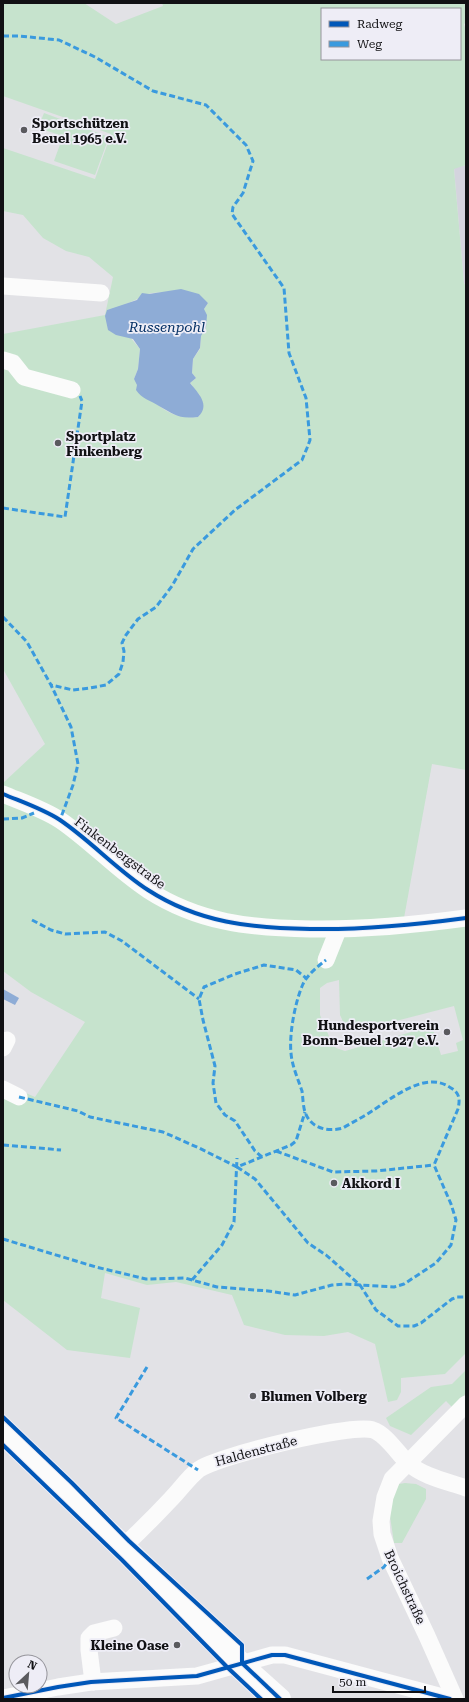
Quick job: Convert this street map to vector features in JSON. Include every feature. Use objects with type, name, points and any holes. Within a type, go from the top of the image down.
[{"type":"main road","points":[[3,1434],[124,1546],[242,1664],[280,1699]]},
{"type":"street","points":[[3,286],[100,293]]},
{"type":"street","points":[[3,360],[13,363],[24,377],[72,390]]},
{"type":"street","name":"Finkenbergstraße","points":[[3,794],[36,807],[60,820],[148,890],[179,907],[216,920],[271,929],[338,930],[434,923],[466,918]]},
{"type":"street","points":[[326,960],[338,930]]},
{"type":"street","points":[[3,1090],[19,1097]]},
{"type":"street","name":"Broichstraße","points":[[455,1699],[428,1636],[390,1558],[382,1534],[382,1510],[388,1487],[392,1479],[466,1404]]},
{"type":"street","name":"Haldenstraße","points":[[124,1546],[198,1470],[213,1462],[295,1440],[364,1428],[375,1430],[392,1444],[408,1463],[420,1472],[466,1488]]},
{"type":"street","points":[[93,1682],[89,1638],[94,1634],[114,1628]]},
{"type":"street","points":[[3,1698],[58,1687],[93,1682],[197,1676],[272,1655],[284,1655],[450,1699]]},
{"type":"shaded area","points":[[466,165],[466,286],[464,283],[454,168]]},
{"type":"green space","points":[[3,3],[84,3],[116,24],[163,6],[162,3],[466,3],[466,23],[464,24],[466,31],[466,165],[454,169],[464,283],[466,286],[466,770],[432,764],[404,918],[466,924],[466,1353],[445,1374],[401,1378],[401,1392],[397,1400],[388,1402],[375,1344],[348,1332],[324,1336],[285,1335],[244,1325],[232,1295],[176,1282],[147,1285],[105,1273],[101,1298],[140,1308],[130,1358],[67,1350],[3,1300],[3,1094],[19,1090],[35,1097],[85,1022],[31,992],[3,971],[3,783],[45,744],[3,669],[3,334],[105,315],[113,277],[89,257],[66,251],[43,238],[23,215],[3,211],[3,148],[95,179],[111,134],[3,96]],"holes":[[[166,292],[202,299],[208,303],[204,309],[206,327],[201,336],[200,349],[193,359],[192,373],[196,378],[190,383],[200,395],[200,415],[198,417],[187,417],[169,412],[154,401],[134,379],[138,369],[140,349],[107,310],[117,308],[151,293]],[[339,980],[340,1015],[347,1030],[361,1030],[454,1006],[463,1040],[456,1043],[458,1051],[441,1055],[432,1026],[345,1051],[336,1048],[331,1041],[320,1015],[320,988],[327,983]]]},
{"type":"green space","points":[[44,113],[109,137],[95,175],[54,161],[63,136],[38,128]]},
{"type":"green space","points":[[466,1370],[466,1393],[453,1408],[446,1401],[411,1435],[390,1426],[386,1418],[431,1387],[452,1384]]},
{"type":"green space","points":[[399,1484],[416,1484],[426,1489],[426,1499],[402,1543],[394,1543],[388,1503]]},
{"type":"water","name":"Russenpohl","points":[[181,289],[199,294],[208,303],[204,309],[207,315],[206,327],[201,336],[200,348],[193,359],[192,373],[196,378],[190,383],[202,399],[202,413],[198,417],[177,416],[138,393],[136,390],[137,385],[134,379],[138,369],[140,349],[133,339],[116,335],[108,330],[105,316],[107,310],[137,300],[142,293],[149,294]]},
{"type":"water","points":[[3,989],[19,998],[15,1005],[3,999]]},
{"type":"marked path","points":[[3,36],[59,40],[95,57],[153,91],[206,105],[246,145],[253,161],[243,193],[233,207],[232,214],[284,288],[289,353],[306,398],[310,440],[302,460],[235,510],[193,549],[172,586],[156,607],[138,619],[126,635],[122,643],[124,651],[123,662],[119,674],[106,685],[90,688],[73,690],[51,685]]},
{"type":"marked path","points":[[3,508],[65,517],[82,401],[80,396]]},
{"type":"marked path","points":[[3,617],[27,642],[51,685],[71,727],[78,764],[73,785],[60,820]]},
{"type":"marked path","points":[[3,819],[22,818],[34,813]]},
{"type":"marked path","points":[[32,920],[51,930],[65,934],[105,932],[122,941],[199,999]]},
{"type":"marked path","points":[[3,1239],[96,1267],[146,1279],[185,1278],[217,1287],[268,1291],[295,1295],[332,1285],[344,1284],[394,1287],[404,1284],[436,1263],[451,1245],[456,1220],[451,1204],[434,1165],[458,1109],[458,1094],[451,1088],[441,1083],[431,1082],[421,1084],[400,1093],[343,1128],[332,1130],[326,1129],[316,1126],[311,1122],[305,1112],[302,1091],[295,1072],[291,1053],[291,1037],[295,1009],[303,984],[310,974],[326,960]]},
{"type":"marked path","points":[[262,1157],[255,1151],[235,1121],[225,1115],[216,1103],[213,1083],[215,1066],[199,999],[204,987],[235,974],[264,965],[296,970],[306,978]]},
{"type":"marked path","points":[[19,1097],[78,1111],[90,1117],[163,1132],[237,1167],[291,1145],[296,1141],[305,1112]]},
{"type":"marked path","points":[[3,1145],[61,1150]]},
{"type":"marked path","points":[[276,1151],[333,1172],[376,1171],[434,1165]]},
{"type":"marked path","points":[[192,1280],[222,1245],[234,1222],[237,1158]]},
{"type":"marked path","points":[[237,1167],[255,1179],[308,1243],[326,1255],[360,1285],[376,1310],[398,1326],[414,1326],[421,1323],[452,1299],[457,1297],[466,1297]]},
{"type":"marked path","points":[[147,1367],[116,1418],[198,1470]]},
{"type":"marked path","points":[[367,1579],[384,1567],[390,1558]]},
{"type":"cycle path","points":[[3,794],[40,809],[60,820],[148,890],[167,901],[206,917],[246,925],[310,929],[349,929],[427,923],[466,918]]},
{"type":"cycle path","points":[[3,1417],[72,1483],[129,1541],[242,1645],[242,1663]]},
{"type":"cycle path","points":[[3,1445],[122,1560],[228,1668],[261,1699]]},
{"type":"cycle path","points":[[3,1698],[91,1682],[197,1676],[272,1655],[285,1655],[450,1699]]},
{"type":"cycle path","points":[[242,1663],[280,1699]]},
{"type":"place","name":"Sportschützen Beuel 1965 e.V.","points":[[24,130]]},
{"type":"place","name":"Sportplatz Finkenberg","points":[[58,443]]},
{"type":"place","name":"Hundesportverein Bonn-Beuel 1927 e.V.","points":[[447,1032]]},
{"type":"place","name":"Akkord I","points":[[334,1183]]},
{"type":"place","name":"Blumen Volberg","points":[[253,1396]]},
{"type":"place","name":"Kleine Oase","points":[[177,1645]]}]
